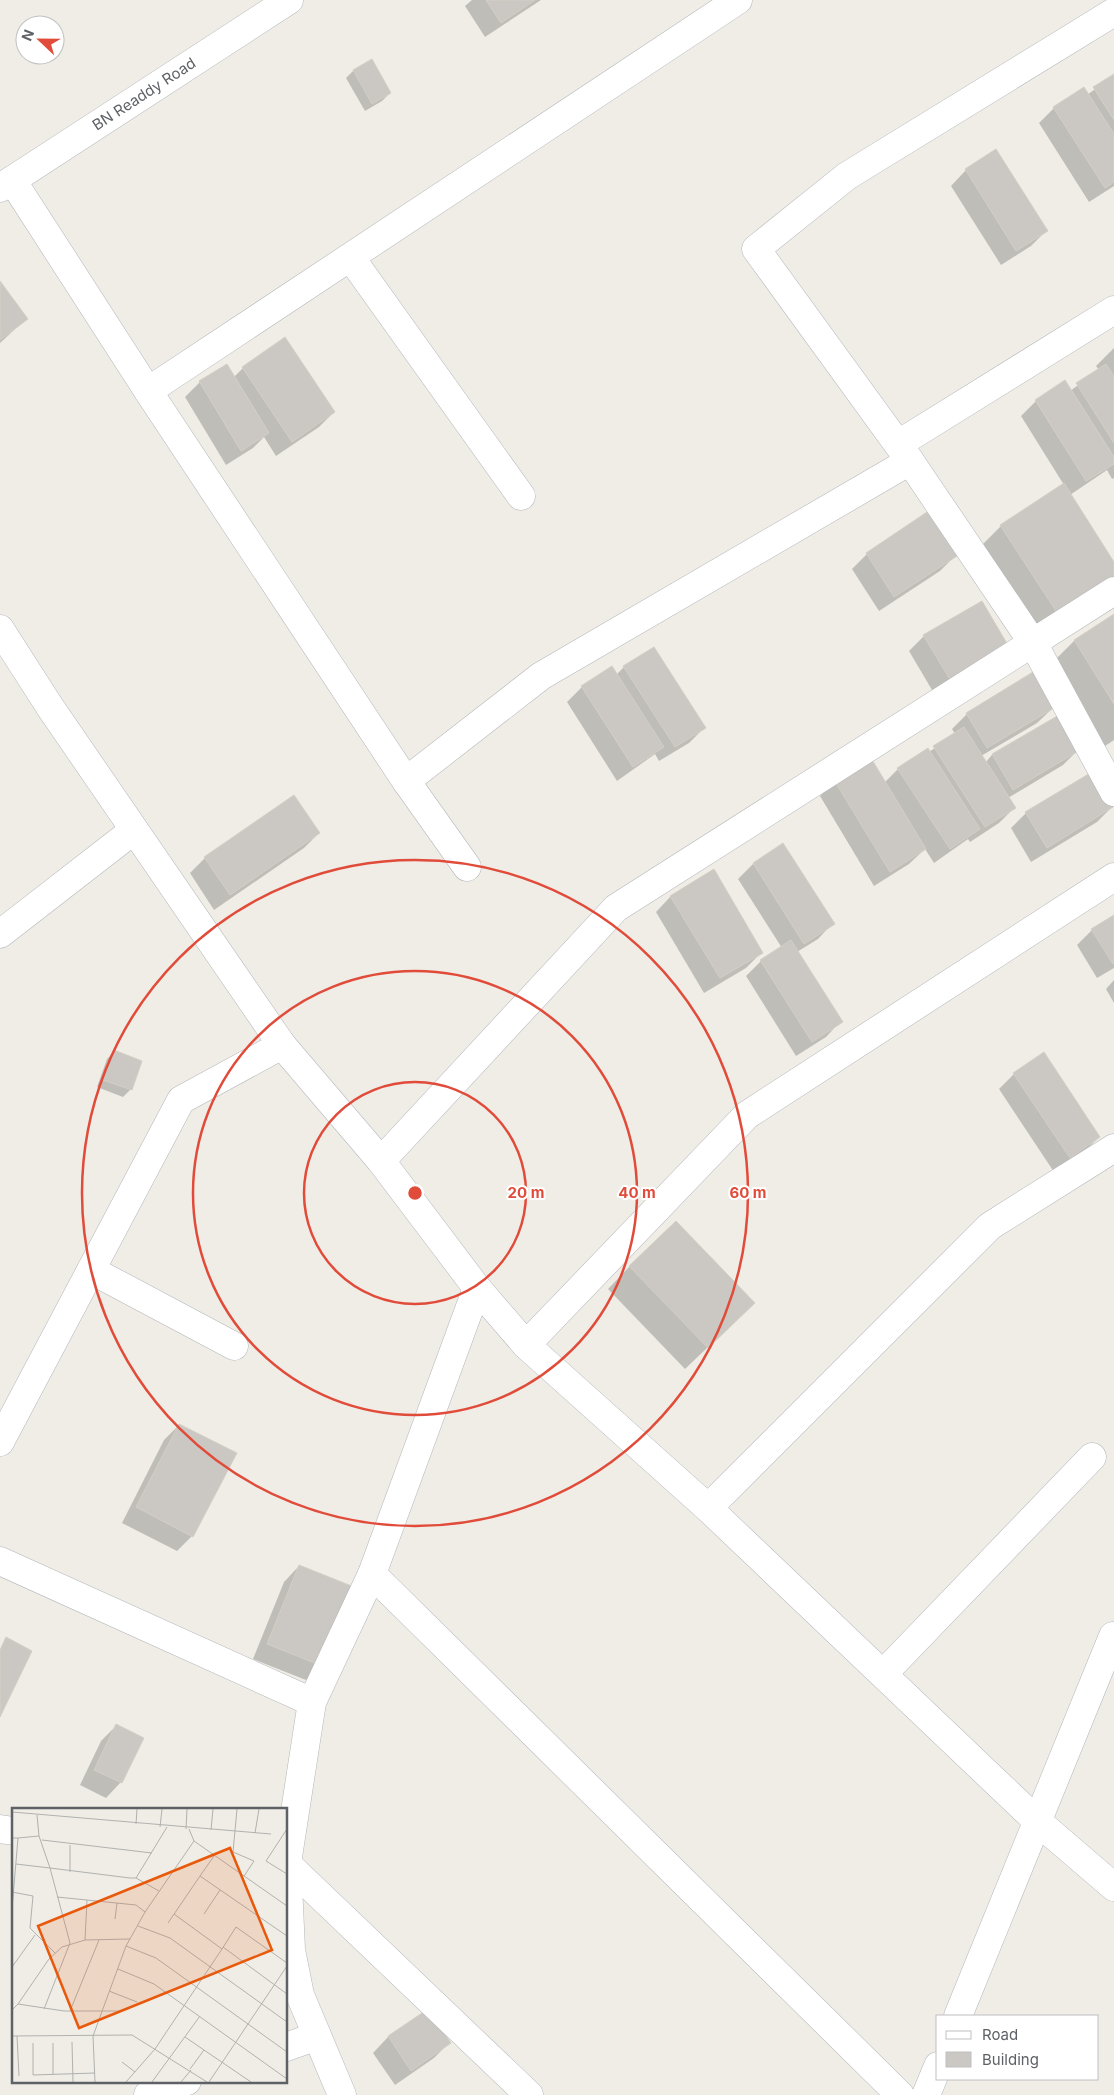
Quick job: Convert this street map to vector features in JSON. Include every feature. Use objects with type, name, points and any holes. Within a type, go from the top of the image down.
[{"type":"street","name":"BN Readdy Road","points":[[6,184],[289,0]]},
{"type":"street","points":[[148,391],[738,0]]},
{"type":"street","points":[[1114,12],[847,176],[756,249],[905,452],[1033,643],[1114,792]]},
{"type":"street","points":[[6,184],[148,391],[406,781],[467,867]]},
{"type":"street","points":[[351,258],[521,496]]},
{"type":"street","points":[[406,781],[541,676],[905,452],[1114,310]]},
{"type":"street","points":[[381,1161],[616,908],[1114,591]]},
{"type":"street","points":[[0,629],[134,830],[282,1045],[381,1161],[477,1288],[526,1345],[708,1508],[1037,1821],[1114,1887]]},
{"type":"street","points":[[0,934],[134,830]]},
{"type":"street","points":[[526,1345],[747,1115],[1114,877]]},
{"type":"street","points":[[0,1442],[181,1100],[282,1045]]},
{"type":"street","points":[[708,1508],[990,1226],[1114,1148]]},
{"type":"street","points":[[91,1270],[234,1346]]},
{"type":"street","points":[[288,1857],[312,1702],[372,1574],[477,1288]]},
{"type":"street","points":[[883,1674],[1092,1457]]},
{"type":"street","points":[[0,1561],[312,1702]]},
{"type":"street","points":[[372,1574],[900,2095]]},
{"type":"street","points":[[958,2015],[1113,1636]]},
{"type":"street","points":[[288,1864],[529,2095]]},
{"type":"street","points":[[288,1885],[291,1950],[300,1995],[342,2095]]},
{"type":"street","points":[[288,2046],[317,2036]]},
{"type":"street","points":[[926,2095],[936,2071]]},
{"type":"street","points":[[148,2095],[184,2082]]},
{"type":"building","points":[[486,0],[535,0],[501,23]]},
{"type":"building","points":[[372,59],[391,93],[372,104],[353,70]]},
{"type":"building","points":[[1114,74],[1114,120],[1093,87]]},
{"type":"building","points":[[1084,87],[1114,134],[1114,182],[1105,188],[1053,107]]},
{"type":"building","points":[[996,149],[1048,231],[1016,251],[965,169]]},
{"type":"building","points":[[0,281],[28,319],[0,340]]},
{"type":"building","points":[[285,337],[335,412],[292,442],[242,367]]},
{"type":"building","points":[[227,364],[269,433],[241,451],[199,381]]},
{"type":"building","points":[[1106,364],[1114,376],[1114,443],[1076,383]]},
{"type":"building","points":[[1065,380],[1114,457],[1114,464],[1086,481],[1035,400]]},
{"type":"building","points":[[1064,483],[1114,562],[1114,577],[1058,614],[1000,525]]},
{"type":"building","points":[[927,512],[957,556],[894,597],[866,553]]},
{"type":"building","points":[[982,601],[1009,647],[951,681],[923,635]]},
{"type":"building","points":[[1114,614],[1114,704],[1074,640]]},
{"type":"building","points":[[654,647],[706,728],[675,747],[623,666]]},
{"type":"building","points":[[612,666],[664,747],[633,767],[581,686]]},
{"type":"building","points":[[1033,672],[1054,708],[987,748],[966,713]]},
{"type":"building","points":[[1059,715],[1080,750],[1013,790],[992,754]]},
{"type":"building","points":[[964,727],[1016,808],[985,827],[933,746]]},
{"type":"building","points":[[928,748],[980,829],[950,849],[897,768]]},
{"type":"building","points":[[871,758],[926,849],[890,872],[834,780]]},
{"type":"building","points":[[1092,772],[1113,807],[1047,848],[1025,812]]},
{"type":"building","points":[[294,795],[320,833],[230,895],[204,857]]},
{"type":"building","points":[[783,843],[835,924],[804,944],[753,863]]},
{"type":"building","points":[[714,869],[763,953],[720,978],[670,896]]},
{"type":"building","points":[[1114,915],[1114,963],[1113,964],[1091,929]]},
{"type":"building","points":[[791,940],[843,1022],[812,1042],[760,960]]},
{"type":"building","points":[[114,1050],[142,1061],[132,1090],[103,1080]]},
{"type":"building","points":[[1044,1052],[1100,1137],[1070,1158],[1013,1073]]},
{"type":"building","points":[[676,1221],[755,1303],[708,1348],[629,1266]]},
{"type":"building","points":[[179,1424],[237,1453],[193,1537],[136,1507]]},
{"type":"building","points":[[299,1565],[354,1587],[322,1666],[267,1644]]},
{"type":"building","points":[[6,1637],[32,1651],[0,1717],[0,1650]]},
{"type":"building","points":[[116,1724],[144,1738],[122,1783],[94,1770]]},
{"type":"building","points":[[428,2009],[451,2043],[411,2071],[388,2036]]}]
